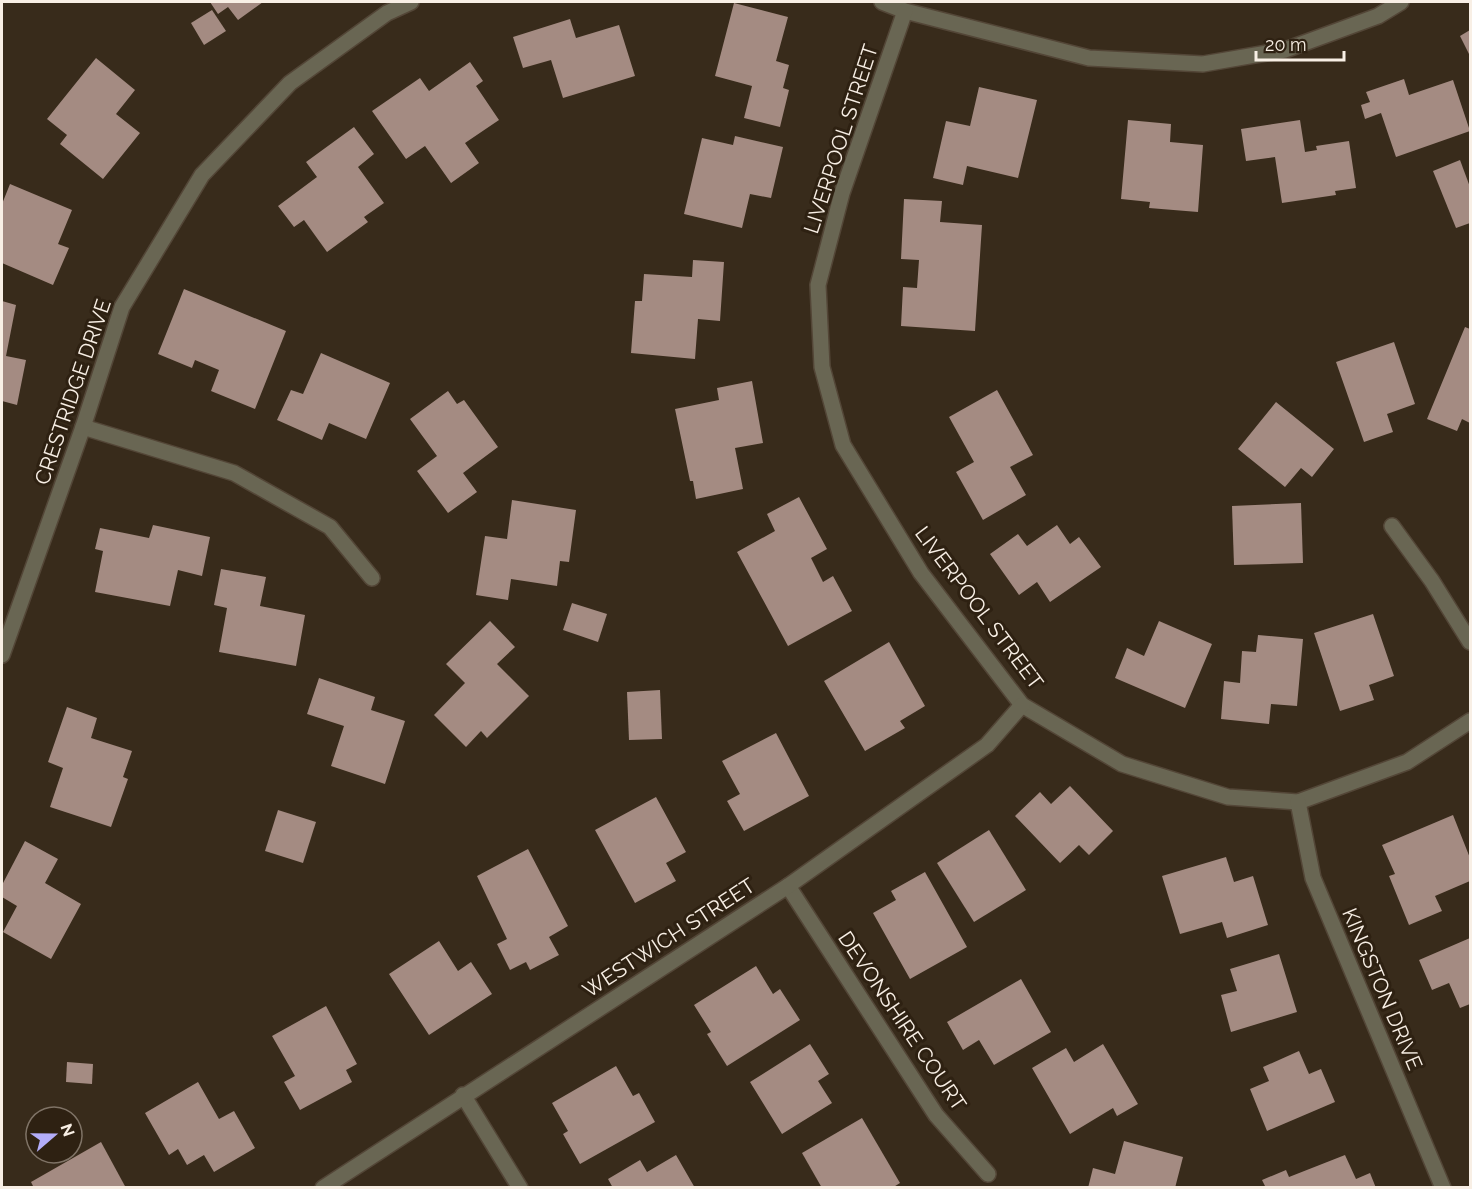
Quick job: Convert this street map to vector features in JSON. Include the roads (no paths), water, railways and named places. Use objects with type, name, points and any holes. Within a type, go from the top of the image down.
[{"type":"street","name":"CRESTRIDGE DRIVE","points":[[2,655],[83,427],[122,307],[202,175],[290,83],[383,7],[411,2]]},
{"type":"street","points":[[882,2],[906,11],[1089,58],[1203,64],[1285,50],[1378,16],[1401,2]]},
{"type":"street","name":"LIVERPOOL STREET","points":[[906,11],[842,193],[818,285],[822,367],[843,445],[921,573],[1022,705],[1122,764],[1228,797],[1298,802],[1407,762],[1470,722]]},
{"type":"street","points":[[83,427],[234,473],[330,527],[372,578]]},
{"type":"street","points":[[1392,526],[1432,581],[1470,642]]},
{"type":"street","name":"WESTWICH STREET","points":[[323,1188],[788,886],[987,746],[1022,705]]},
{"type":"street","name":"KINGSTON DRIVE","points":[[1298,802],[1313,878],[1443,1188]]},
{"type":"street","name":"DEVONSHIRE COURT","points":[[788,886],[936,1115],[988,1174]]},
{"type":"street","points":[[463,1095],[520,1188]]}]
